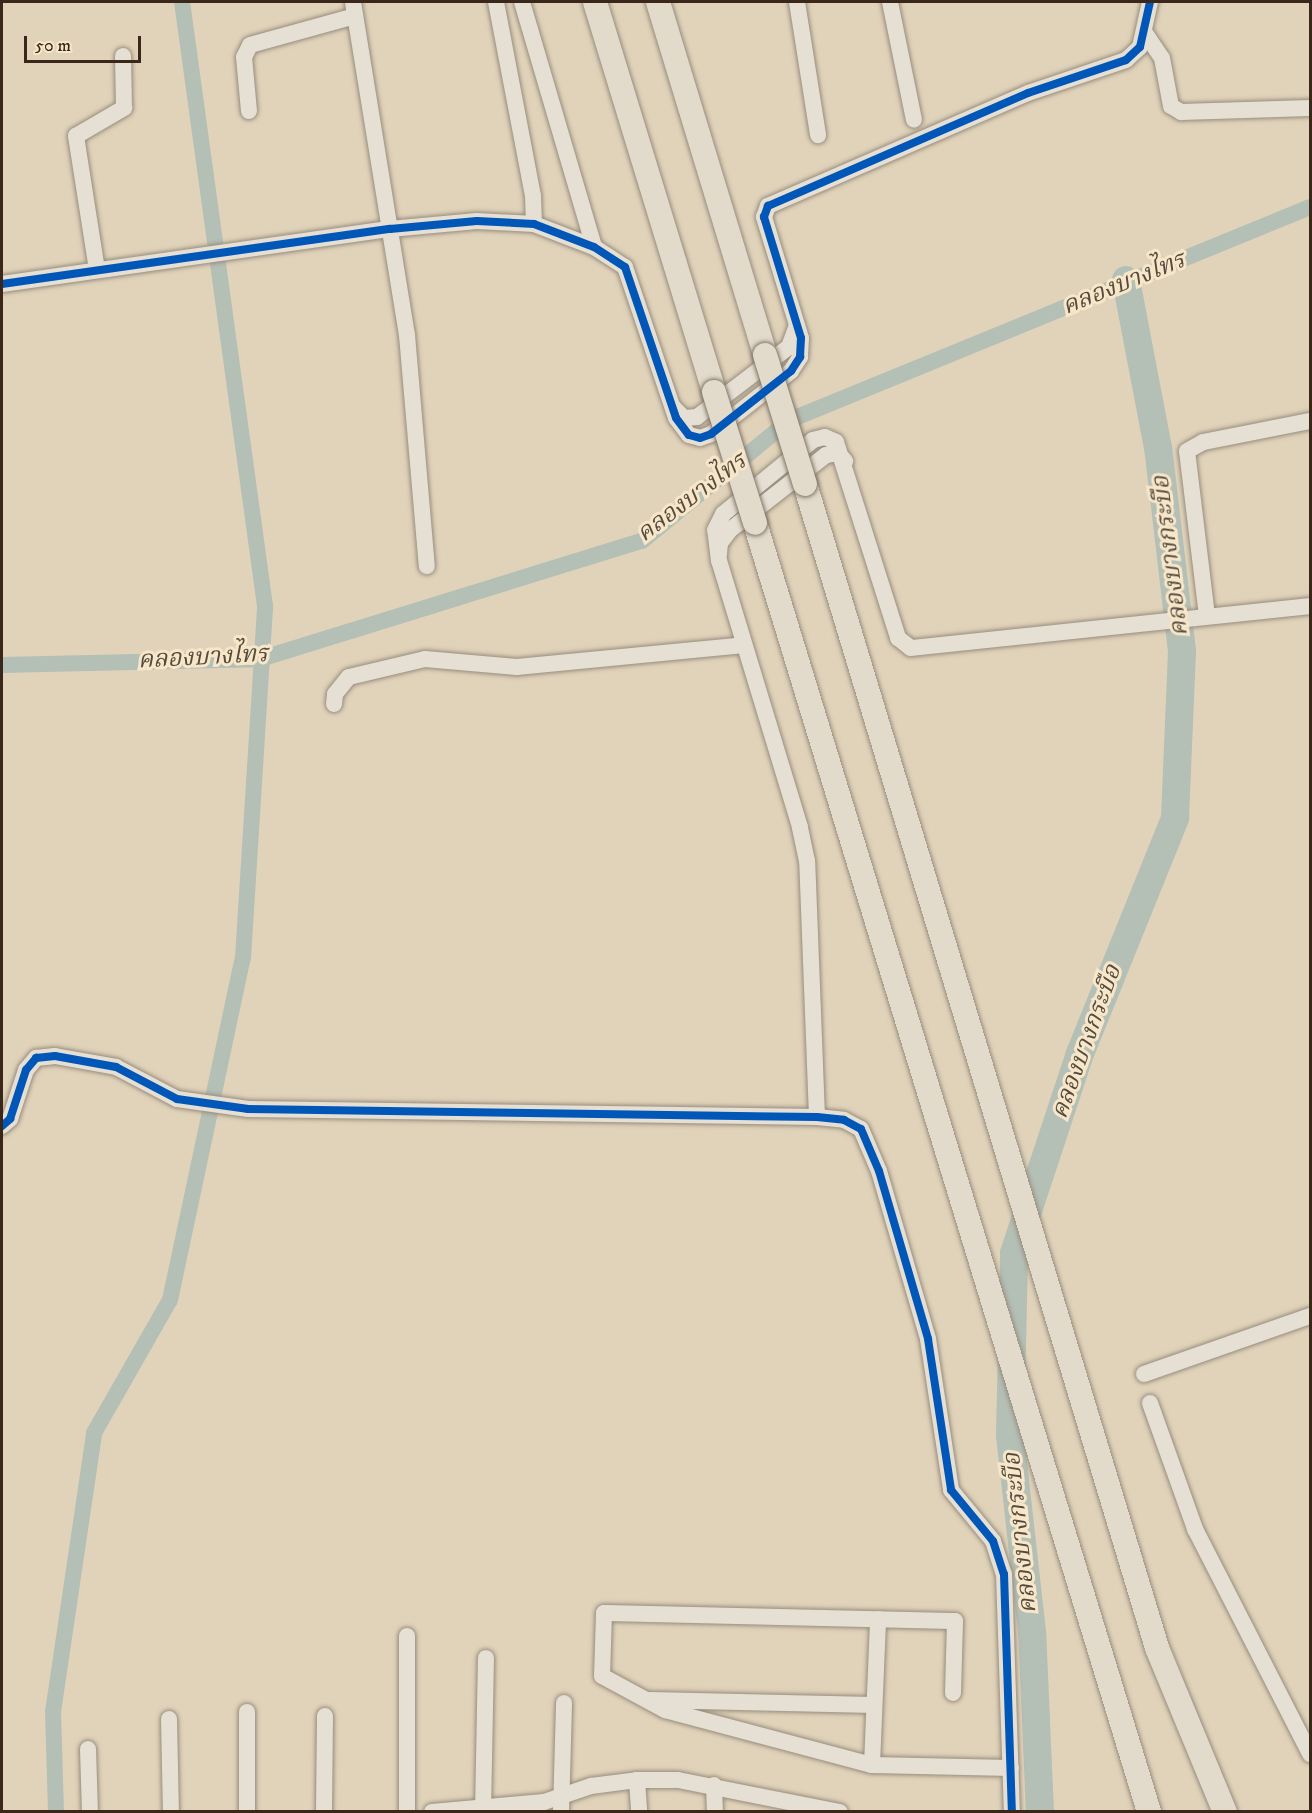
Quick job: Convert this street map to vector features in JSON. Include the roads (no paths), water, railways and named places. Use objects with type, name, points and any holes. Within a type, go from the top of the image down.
[{"type":"highway","points":[[595,2],[1149,1812]]},
{"type":"highway","points":[[658,2],[1209,1812]]},
{"type":"highway","points":[[1157,1647],[1225,1812]]},
{"type":"street","points":[[496,2],[533,195],[534,225]]},
{"type":"street","points":[[522,2],[594,247]]},
{"type":"street","points":[[797,2],[818,135]]},
{"type":"street","points":[[890,2],[914,120]]},
{"type":"street","points":[[2,284],[192,255],[390,230],[477,221],[534,225],[594,247],[619,260],[630,275],[671,405],[684,418],[697,417],[789,347],[797,324],[764,217],[768,206],[1028,93],[1126,60],[1140,47],[1145,33],[1150,2]]},
{"type":"street","points":[[249,111],[244,57],[250,45],[354,9],[407,335],[427,566]]},
{"type":"street","points":[[1145,33],[1162,58],[1171,106],[1181,112],[1311,108]]},
{"type":"street","points":[[97,270],[76,136],[124,108],[123,56]]},
{"type":"street","points":[[1202,617],[1187,451],[1203,442],[1311,421]]},
{"type":"street","points":[[817,1117],[807,861],[719,561],[720,543],[739,523],[826,455],[838,453],[845,461],[898,638],[905,647],[1311,606]]},
{"type":"street","points":[[334,704],[335,694],[349,677],[426,659],[517,667],[744,645]]},
{"type":"street","points":[[2,1126],[10,1119],[26,1070],[36,1058],[55,1056],[116,1067],[177,1099],[248,1109],[817,1117],[844,1120],[861,1129],[870,1146],[928,1339],[951,1490],[993,1541],[1005,1574],[1012,1812]]},
{"type":"street","points":[[1144,1374],[1311,1316]]},
{"type":"street","points":[[1150,1403],[1195,1529],[1311,1755]]},
{"type":"street","points":[[953,1693],[955,1621],[604,1613],[602,1676],[640,1699],[665,1710],[872,1765],[1011,1768]]},
{"type":"street","points":[[872,1765],[878,1619]]},
{"type":"street","points":[[407,1636],[407,1812]]},
{"type":"street","points":[[483,1810],[486,1658]]},
{"type":"street","points":[[640,1699],[874,1706]]},
{"type":"street","points":[[561,1805],[564,1703]]},
{"type":"street","points":[[247,1712],[247,1812]]},
{"type":"street","points":[[324,1812],[326,1716]]},
{"type":"street","points":[[169,1719],[171,1812]]},
{"type":"street","points":[[88,1749],[90,1811],[99,1812]]},
{"type":"street","points":[[432,1812],[561,1805],[591,1786],[637,1780],[714,1785],[797,1808],[840,1812]]},
{"type":"street","points":[[637,1780],[639,1812]]},
{"type":"street","points":[[714,1785],[715,1812]]},
{"type":"waterway","points":[[56,1812],[53,1712],[94,1433],[170,1300],[243,958],[265,606],[182,2]]},
{"type":"waterway","name":"คลองบางไทร","points":[[2,665],[260,659],[642,541],[790,420],[1310,207]]},
{"type":"waterway","name":"คลองบางกระบือ","points":[[1040,1812],[1032,1632],[1010,1435],[1014,1253],[1079,1056],[1175,818],[1182,651],[1158,448],[1126,280]]}]
